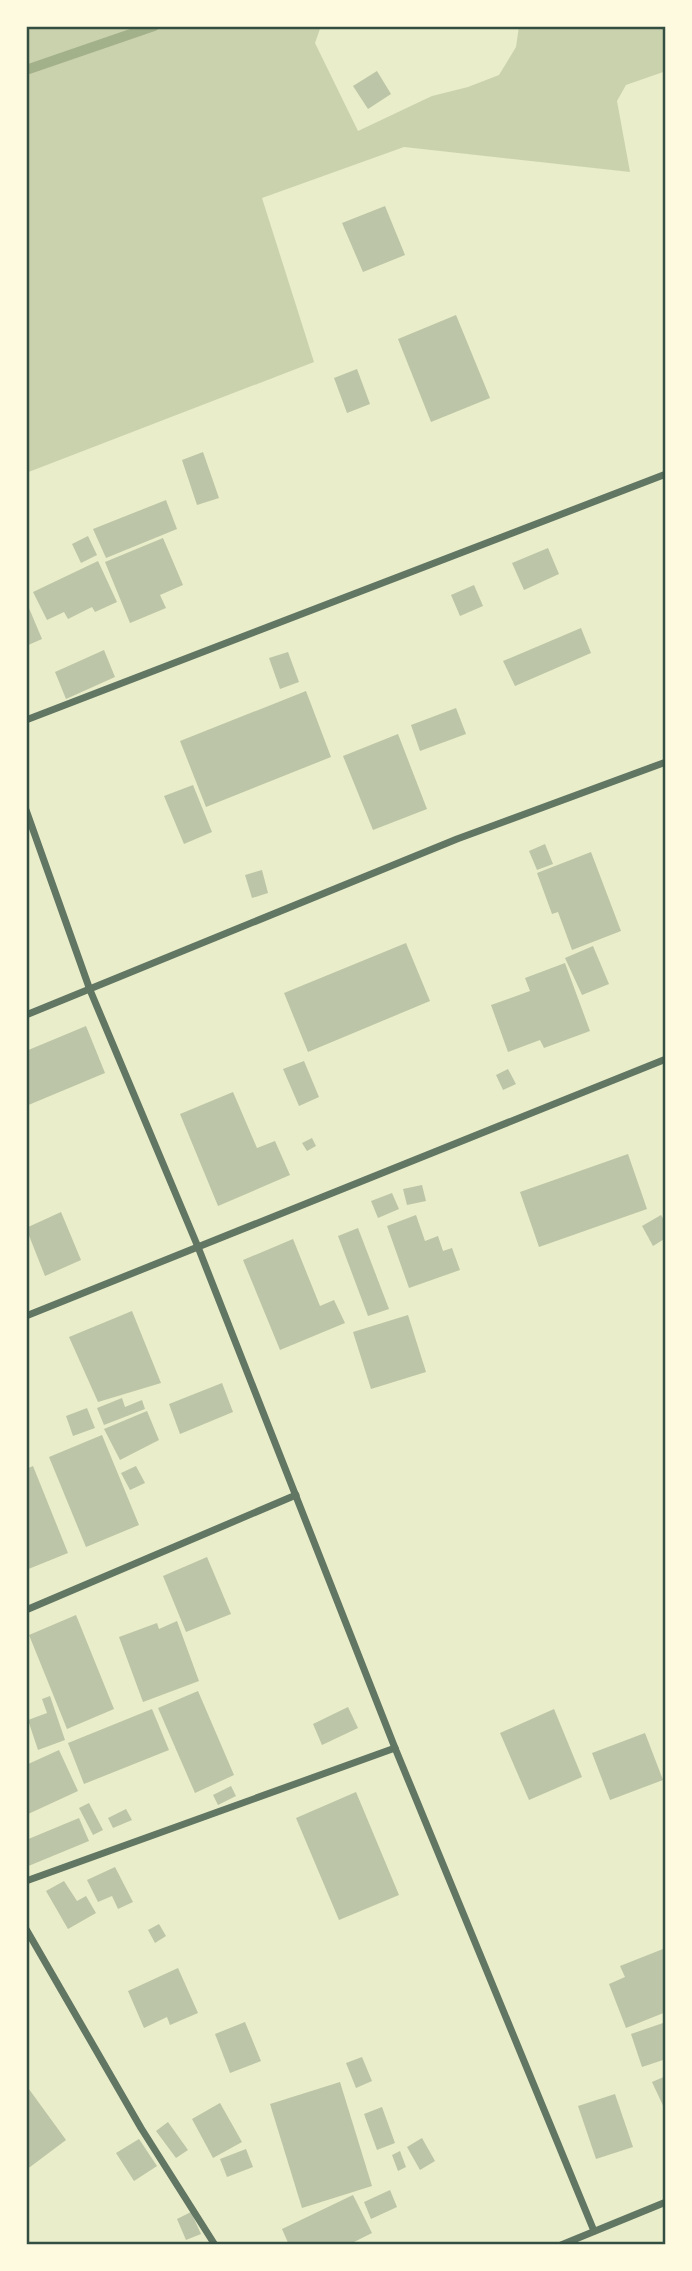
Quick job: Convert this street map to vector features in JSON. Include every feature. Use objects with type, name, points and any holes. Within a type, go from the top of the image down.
[{"type":"street","points":[[26,720],[666,474]]},
{"type":"street","points":[[26,1016],[457,839],[666,762]]},
{"type":"street","points":[[26,810],[90,990],[198,1247],[395,1748],[594,2231]]},
{"type":"street","points":[[26,1316],[666,1059]]},
{"type":"street","points":[[26,1610],[296,1495]]},
{"type":"street","points":[[26,1881],[395,1748]]},
{"type":"street","points":[[26,1930],[141,2128],[215,2245]]},
{"type":"street","points":[[561,2245],[666,2202]]},
{"type":"green space","points":[[26,26],[321,26],[315,43],[358,131],[432,96],[468,87],[499,75],[516,47],[519,26],[666,26],[666,71],[626,85],[617,101],[630,172],[404,147],[262,198],[314,362],[26,473]]},
{"type":"building","points":[[377,71],[391,94],[368,109],[353,86]]},
{"type":"building","points":[[385,206],[405,255],[363,272],[342,223]]},
{"type":"building","points":[[456,315],[490,398],[431,422],[398,339]]},
{"type":"building","points":[[357,369],[370,404],[347,413],[334,378]]},
{"type":"building","points":[[203,452],[219,498],[197,505],[182,460]]},
{"type":"building","points":[[166,500],[177,529],[106,558],[93,529]]},
{"type":"building","points":[[88,536],[97,555],[81,563],[72,544]]},
{"type":"building","points":[[163,538],[183,585],[160,595],[166,608],[130,623],[105,562]]},
{"type":"building","points":[[548,548],[559,574],[524,590],[512,563]]},
{"type":"building","points":[[98,561],[117,602],[95,612],[92,607],[68,619],[64,612],[47,620],[33,592]]},
{"type":"building","points":[[474,585],[483,606],[460,616],[451,595]]},
{"type":"building","points":[[26,601],[42,639],[26,646]]},
{"type":"building","points":[[581,628],[591,653],[515,686],[503,661]]},
{"type":"building","points":[[104,650],[115,677],[66,699],[55,672]]},
{"type":"building","points":[[288,652],[299,682],[280,689],[269,658]]},
{"type":"building","points":[[306,691],[331,757],[206,807],[180,741]]},
{"type":"building","points":[[456,708],[466,734],[420,751],[411,725]]},
{"type":"building","points":[[398,734],[427,809],[373,830],[343,756]]},
{"type":"building","points":[[193,785],[212,832],[184,844],[164,796]]},
{"type":"building","points":[[545,844],[553,864],[537,870],[529,851]]},
{"type":"building","points":[[591,852],[621,931],[572,950],[558,912],[552,914],[537,873]]},
{"type":"building","points":[[262,870],[268,893],[252,898],[245,875]]},
{"type":"building","points":[[406,943],[430,1001],[308,1052],[284,993]]},
{"type":"building","points":[[593,946],[609,984],[582,995],[565,958]]},
{"type":"building","points":[[565,963],[590,1031],[544,1048],[540,1040],[508,1052],[491,1005],[530,991],[525,978]]},
{"type":"building","points":[[86,1026],[105,1073],[26,1106],[26,1051]]},
{"type":"building","points":[[304,1061],[319,1097],[299,1106],[283,1069]]},
{"type":"building","points":[[508,1069],[516,1084],[503,1090],[496,1075]]},
{"type":"building","points":[[233,1092],[257,1148],[275,1141],[290,1175],[218,1206],[180,1114]]},
{"type":"building","points":[[312,1138],[316,1146],[307,1151],[302,1143]]},
{"type":"building","points":[[628,1154],[647,1209],[539,1247],[520,1192]]},
{"type":"building","points":[[422,1185],[426,1201],[407,1205],[403,1189]]},
{"type":"building","points":[[392,1193],[399,1209],[378,1218],[371,1201]]},
{"type":"building","points":[[61,1212],[81,1260],[45,1276],[26,1228]]},
{"type":"building","points":[[416,1215],[425,1241],[438,1236],[443,1251],[452,1248],[460,1270],[409,1288],[387,1226]]},
{"type":"building","points":[[661,1215],[666,1224],[666,1238],[653,1246],[642,1226]]},
{"type":"building","points":[[358,1228],[389,1309],[368,1316],[338,1236]]},
{"type":"building","points":[[293,1239],[320,1306],[334,1300],[345,1323],[280,1350],[243,1260]]},
{"type":"building","points":[[132,1311],[161,1383],[98,1402],[69,1337]]},
{"type":"building","points":[[408,1315],[426,1372],[371,1389],[353,1332]]},
{"type":"building","points":[[222,1383],[233,1412],[180,1434],[169,1404]]},
{"type":"building","points":[[122,1398],[125,1407],[142,1400],[145,1409],[104,1425],[97,1408]]},
{"type":"building","points":[[87,1408],[95,1428],[73,1436],[66,1416]]},
{"type":"building","points":[[147,1411],[159,1440],[120,1460],[104,1429]]},
{"type":"building","points":[[102,1435],[139,1525],[86,1547],[49,1457]]},
{"type":"building","points":[[33,1466],[68,1553],[26,1570],[26,1469]]},
{"type":"building","points":[[136,1466],[145,1483],[130,1490],[121,1473]]},
{"type":"building","points":[[207,1557],[231,1614],[186,1632],[163,1576]]},
{"type":"building","points":[[76,1615],[114,1709],[67,1729],[29,1635]]},
{"type":"building","points":[[177,1621],[199,1681],[143,1702],[119,1637],[157,1623],[159,1629]]},
{"type":"building","points":[[198,1691],[234,1775],[195,1793],[158,1708]]},
{"type":"building","points":[[50,1696],[65,1740],[38,1750],[28,1720],[47,1713],[42,1699]]},
{"type":"building","points":[[348,1707],[358,1728],[322,1745],[313,1724]]},
{"type":"building","points":[[152,1709],[169,1750],[84,1784],[68,1743]]},
{"type":"building","points":[[554,1709],[582,1777],[529,1800],[500,1733]]},
{"type":"building","points":[[645,1733],[663,1780],[610,1800],[592,1753]]},
{"type":"building","points":[[59,1750],[78,1791],[26,1815],[26,1765]]},
{"type":"building","points":[[231,1786],[236,1796],[218,1805],[213,1795]]},
{"type":"building","points":[[356,1792],[399,1895],[339,1920],[296,1818]]},
{"type":"building","points":[[89,1803],[103,1830],[93,1835],[79,1808]]},
{"type":"building","points":[[126,1809],[132,1820],[113,1828],[108,1818]]},
{"type":"building","points":[[79,1818],[89,1841],[26,1867],[26,1840]]},
{"type":"building","points":[[115,1867],[133,1902],[118,1909],[112,1896],[98,1902],[87,1880]]},
{"type":"building","points":[[64,1881],[77,1901],[86,1896],[96,1913],[68,1929],[46,1891]]},
{"type":"building","points":[[159,1924],[166,1936],[155,1943],[148,1930]]},
{"type":"building","points":[[663,1949],[666,1956],[666,2012],[626,2028],[609,1984],[625,1977],[620,1966]]},
{"type":"building","points":[[178,1968],[198,2013],[170,2025],[167,2017],[144,2028],[128,1991]]},
{"type":"building","points":[[245,2022],[261,2061],[230,2073],[215,2034]]},
{"type":"building","points":[[666,2022],[666,2059],[642,2067],[631,2034]]},
{"type":"building","points":[[362,2057],[372,2081],[356,2088],[346,2063]]},
{"type":"building","points":[[666,2076],[666,2112],[652,2082]]},
{"type":"building","points":[[340,2082],[372,2186],[302,2208],[270,2104]]},
{"type":"building","points":[[26,2085],[66,2140],[26,2170]]},
{"type":"building","points":[[615,2094],[633,2147],[596,2159],[578,2106]]},
{"type":"building","points":[[220,2103],[242,2142],[213,2158],[192,2119]]},
{"type":"building","points":[[382,2107],[395,2143],[377,2150],[364,2114]]},
{"type":"building","points":[[168,2122],[188,2150],[176,2158],[156,2131]]},
{"type":"building","points":[[422,2138],[435,2161],[420,2170],[407,2147]]},
{"type":"building","points":[[139,2139],[157,2166],[134,2181],[116,2153]]},
{"type":"building","points":[[246,2149],[253,2167],[227,2177],[220,2159]]},
{"type":"building","points":[[400,2151],[406,2167],[398,2171],[392,2155]]},
{"type":"building","points":[[390,2190],[397,2207],[371,2219],[364,2202]]},
{"type":"building","points":[[353,2195],[372,2233],[348,2245],[289,2245],[282,2229]]},
{"type":"building","points":[[191,2212],[201,2234],[186,2240],[177,2219]]},
{"type":"waterway","points":[[26,70],[154,26]]}]
